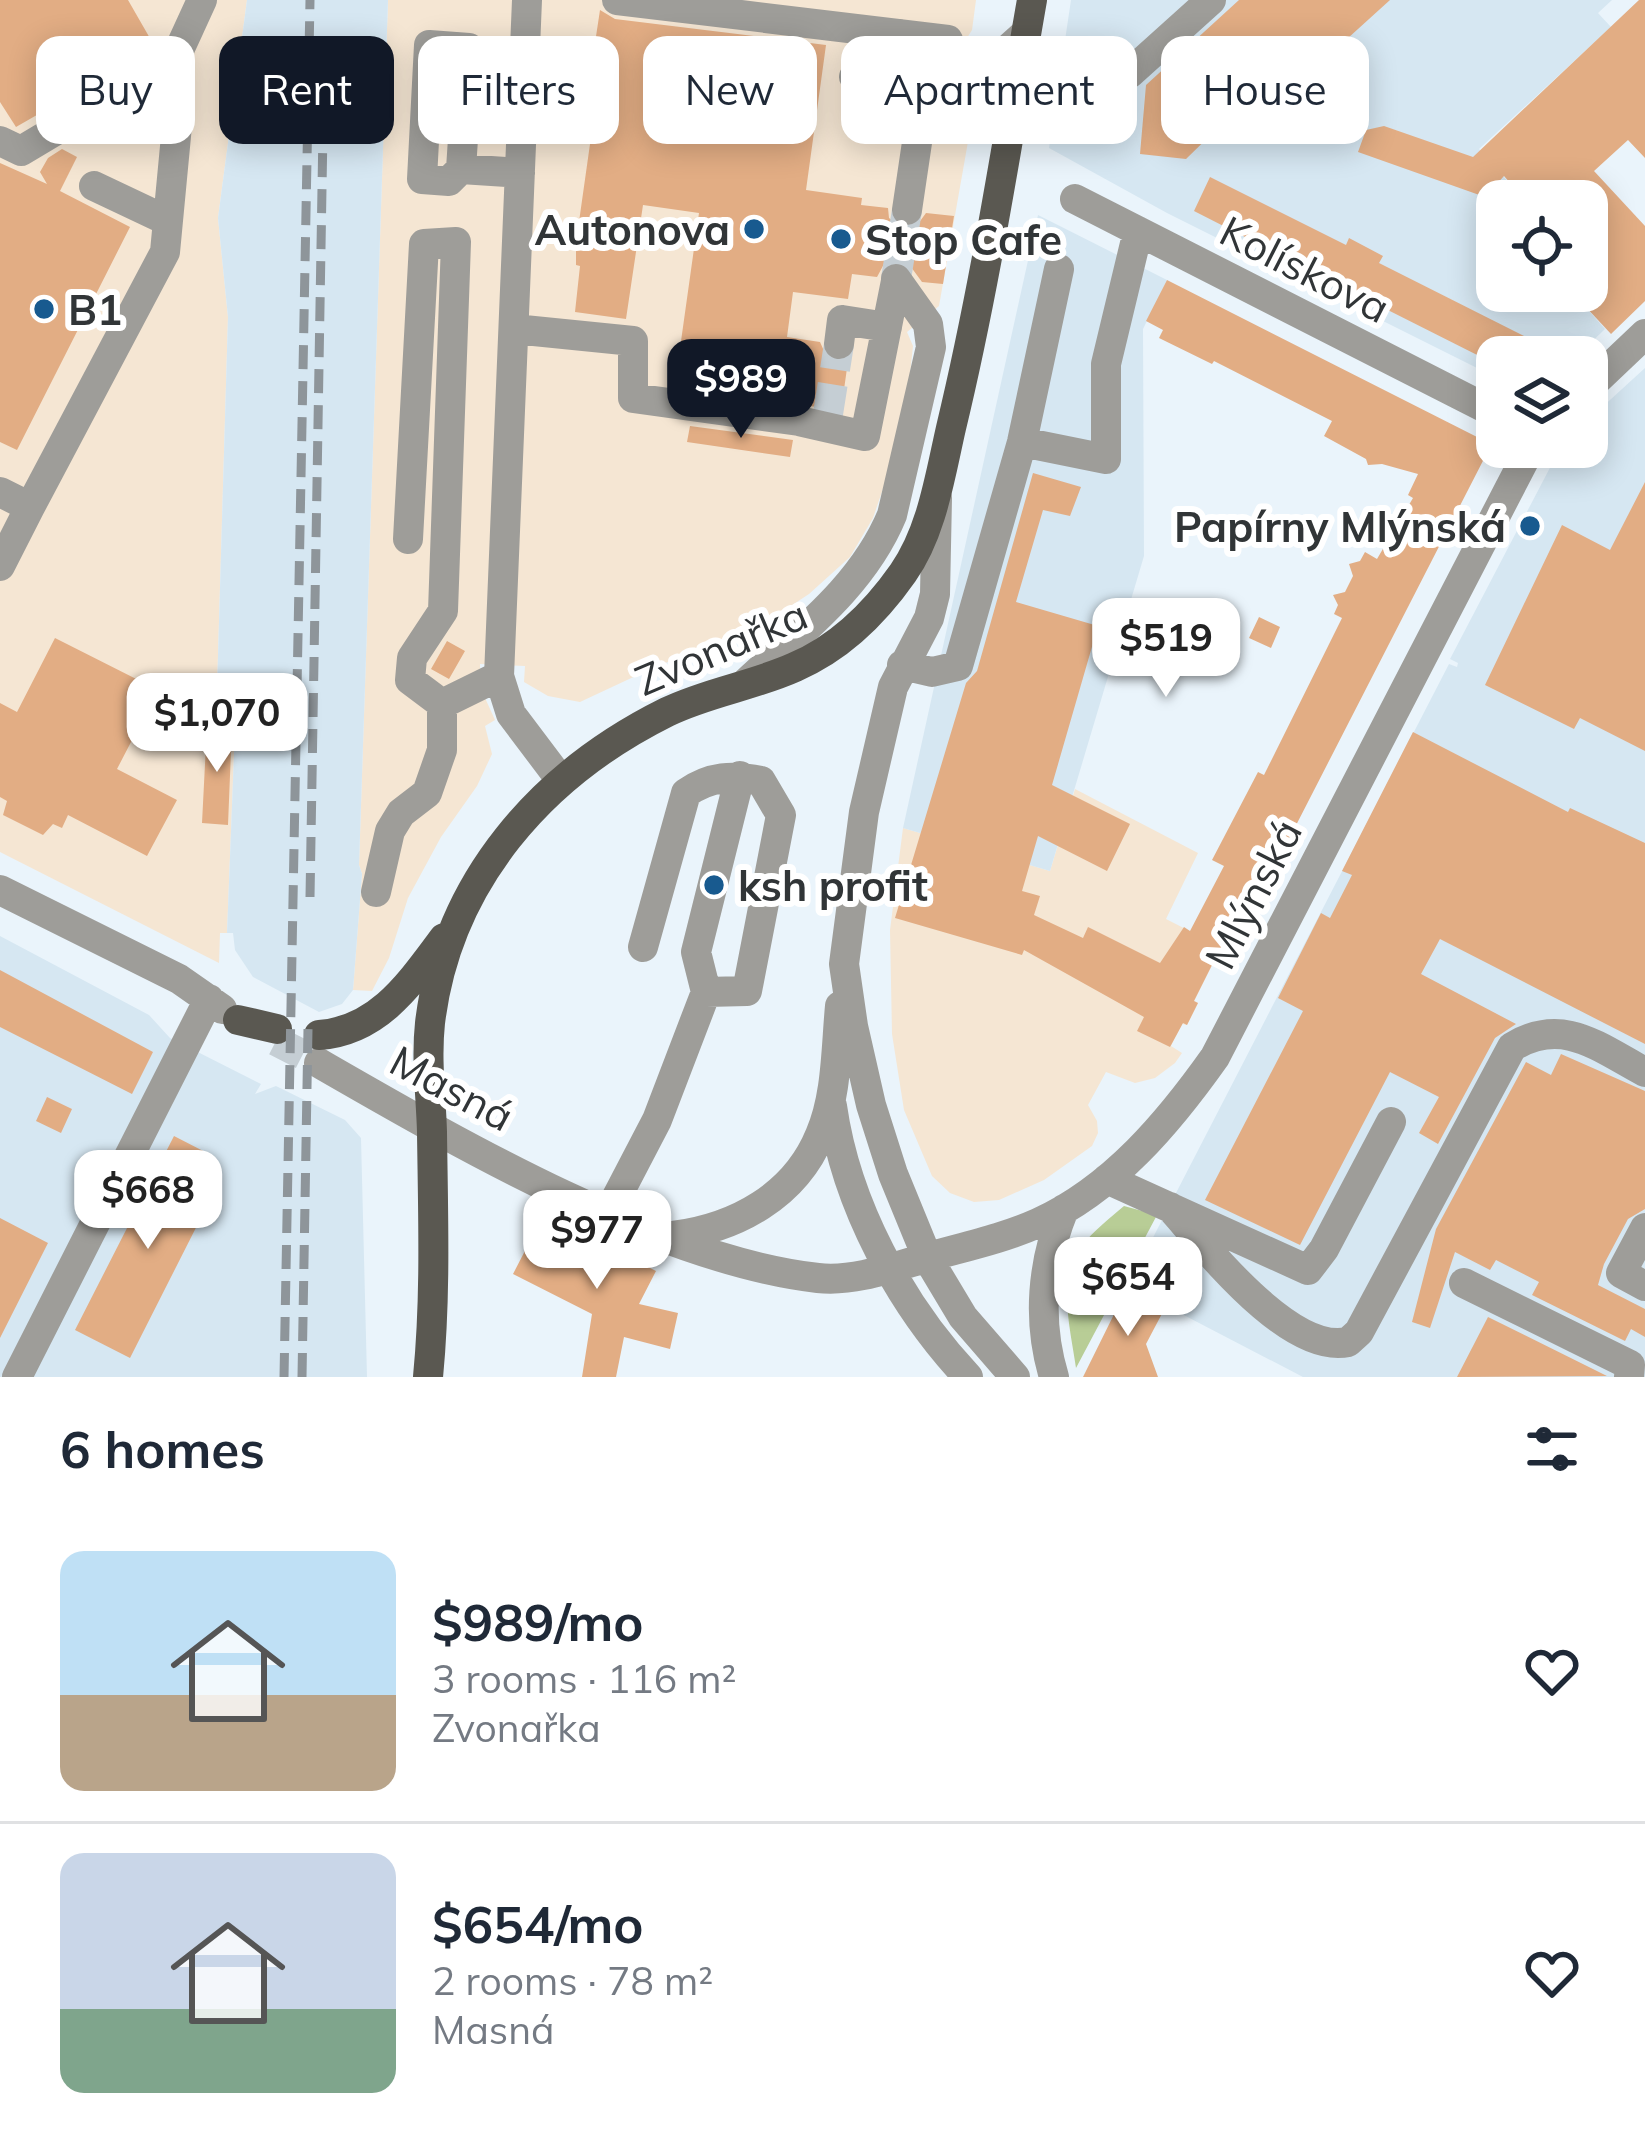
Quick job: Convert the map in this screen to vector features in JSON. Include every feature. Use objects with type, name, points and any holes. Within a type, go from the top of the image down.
[{"type":"main road","name":"Zvonařka","points":[[428,1377],[433,1278],[430,1024],[459,919],[510,833],[560,779],[657,717],[817,656],[864,620],[915,554],[964,375],[1032,0]]},
{"type":"main road","points":[[319,1049],[389,1005],[459,919]]},
{"type":"main road","points":[[238,1021],[276,1035]]},
{"type":"street","points":[[186,36],[202,0]]},
{"type":"street","points":[[526,0],[499,676],[511,714],[560,779]]},
{"type":"street","points":[[617,0],[916,36]]},
{"type":"street","points":[[1137,67],[1210,0]]},
{"type":"street","points":[[907,210],[920,129],[1026,33]]},
{"type":"street","points":[[0,141],[21,152],[36,143]]},
{"type":"street","points":[[0,566],[165,252],[175,144]]},
{"type":"street","points":[[461,170],[520,173]]},
{"type":"street","points":[[94,186],[168,221]]},
{"type":"street","name":"Kolískova","points":[[1075,199],[1476,403]]},
{"type":"street","points":[[1022,442],[1106,459],[1106,364],[1138,231]]},
{"type":"street","points":[[408,539],[424,244],[456,242],[443,611],[412,658],[410,680],[442,704]]},
{"type":"street","points":[[899,672],[958,666],[1022,442],[1059,269]]},
{"type":"street","points":[[514,329],[633,340],[633,398],[827,422],[865,436],[896,280],[928,324],[932,347],[892,514],[881,540],[848,586],[747,682]]},
{"type":"street","points":[[838,344],[842,320],[887,327]]},
{"type":"street","points":[[1608,369],[1645,334]]},
{"type":"street","name":"Mlýnská","points":[[927,1258],[1021,1230],[1064,1209],[1107,1178],[1161,1126],[1215,1057],[1520,468]]},
{"type":"street","name":"Zvonařka","points":[[927,1258],[892,1174],[871,1105],[844,964],[864,812],[899,672],[928,618],[935,594],[937,487]]},
{"type":"street","points":[[0,492],[30,507]]},
{"type":"street","points":[[442,704],[499,676]]},
{"type":"street","points":[[376,892],[390,831],[400,813],[427,793],[442,750],[442,704]]},
{"type":"street","points":[[608,1214],[657,1120],[706,992],[696,952],[740,776]]},
{"type":"street","points":[[643,947],[686,794],[700,784],[740,776],[761,781],[781,815],[747,991],[706,992]]},
{"type":"street","points":[[0,890],[178,979],[238,1021]]},
{"type":"street","points":[[666,1236],[721,1228],[773,1196],[812,1151],[821,1135],[832,1088],[844,964]]},
{"type":"street","points":[[17,1377],[209,999]]},
{"type":"street","points":[[1170,1207],[1275,1317],[1324,1343],[1348,1342],[1359,1332],[1512,1047],[1534,1033],[1559,1032],[1582,1038],[1645,1072]]},
{"type":"street","name":"Masná","points":[[319,1049],[432,1125],[608,1214],[720,1255],[814,1278],[838,1279],[927,1258]]},
{"type":"street","points":[[832,1088],[836,1127],[888,1269],[926,1330],[968,1377]]},
{"type":"street","points":[[1107,1178],[1308,1270],[1324,1249],[1391,1122]]},
{"type":"street","points":[[1054,1377],[1046,1337],[1045,1272],[1064,1209]]},
{"type":"street","points":[[1645,1228],[1621,1274],[1645,1286]]},
{"type":"street","points":[[927,1258],[963,1317],[1016,1377]]},
{"type":"street","points":[[1464,1283],[1630,1365],[1629,1377]]},
{"type":"shaded area","points":[[0,0],[247,0],[242,36],[219,36],[219,144],[228,144],[218,218],[228,317],[217,689],[236,704],[227,933],[220,933],[219,963],[0,852]]},
{"type":"shaded area","points":[[247,0],[388,0],[387,36],[242,36]]},
{"type":"shaded area","points":[[388,0],[976,0],[968,36],[841,36],[841,144],[968,144],[939,306],[907,332],[913,346],[910,374],[888,474],[873,518],[850,557],[809,594],[753,631],[657,666],[580,702],[548,696],[524,682],[525,666],[480,664],[481,689],[495,720],[485,726],[492,754],[408,898],[389,958],[372,991],[353,990],[362,874],[383,144],[394,144],[394,36],[387,36]]},
{"type":"shaded area","points":[[1071,0],[1612,0],[1598,13],[1611,27],[1479,149],[1506,180],[1476,180],[1476,312],[1590,312],[1605,329],[1598,336],[1476,336],[1476,368],[1167,213],[1049,148],[1050,144],[1137,144],[1137,36],[1066,36]]},
{"type":"shaded area","points":[[228,144],[383,144],[362,874],[353,990],[342,1004],[319,1012],[253,977],[235,950],[233,933],[227,933],[236,704],[217,690],[228,317],[218,218]]},
{"type":"shaded area","points":[[1038,215],[1167,280],[1143,329],[1144,556],[1050,871],[903,828]]},
{"type":"shaded area","points":[[1645,368],[1645,1377],[1303,1377],[1128,1286],[1449,664],[1457,667],[1450,659],[1550,468],[1608,468],[1608,402]]},
{"type":"shaded area","points":[[1075,789],[1198,853],[1166,919],[1221,947],[1187,1025],[1182,1024],[1171,1046],[1182,1053],[1175,1063],[1155,1078],[1135,1083],[1106,1072],[1088,1105],[1097,1121],[1092,1146],[1044,1180],[999,1200],[974,1202],[950,1193],[932,1176],[904,1110],[892,1034],[890,930],[903,828],[1050,871]]},
{"type":"shaded area","points":[[0,936],[149,1015],[170,1038],[261,1084],[255,1094],[276,1086],[345,1120],[361,1138],[367,1377],[0,1377]]},
{"type":"green space","points":[[1124,1206],[1157,1215],[1076,1368],[1067,1306],[1069,1274],[1086,1240]]},
{"type":"building","points":[[0,0],[128,0],[149,36],[36,36],[36,115],[16,127],[0,102]]},
{"type":"building","points":[[1239,0],[1390,0],[1350,36],[1200,36]]},
{"type":"building","points":[[1639,0],[1645,0],[1645,158],[1628,140],[1594,171],[1602,180],[1508,180],[1504,176],[1476,180],[1476,194],[1358,152],[1361,144],[1369,144],[1369,129],[1384,126],[1473,157]]},
{"type":"building","points":[[600,10],[615,19],[753,36],[643,36],[643,144],[812,144],[806,190],[862,198],[861,205],[888,208],[889,218],[903,229],[915,228],[926,213],[954,216],[943,284],[922,282],[911,267],[895,260],[884,264],[877,277],[852,274],[848,299],[793,292],[787,337],[820,342],[828,360],[848,361],[841,411],[675,384],[699,213],[643,205],[626,319],[575,312],[580,266],[576,265],[576,243],[590,144],[619,144],[619,36],[596,36]]},
{"type":"building","points":[[817,44],[826,45],[817,110]]},
{"type":"building","points":[[1161,71],[1161,144],[1201,144],[1186,159],[1140,154],[1146,85]]},
{"type":"building","name":"B1","points":[[62,149],[77,157],[60,191],[130,227],[17,450],[0,442],[0,163],[47,184],[40,172],[48,158]]},
{"type":"building","points":[[1210,177],[1346,245],[1349,238],[1383,256],[1379,263],[1524,336],[1476,336],[1476,354],[1362,297],[1360,301],[1327,283],[1329,280],[1194,211]]},
{"type":"building","points":[[1608,186],[1645,226],[1645,301],[1611,334],[1591,312],[1608,312]]},
{"type":"building","points":[[1167,280],[1476,436],[1479,468],[1231,952],[1221,947],[1187,1025],[1183,1023],[1170,1047],[1137,1031],[1144,1017],[1024,950],[1022,955],[895,918],[966,683],[977,671],[1033,473],[1081,487],[1070,516],[1043,510],[1016,602],[1098,626],[1052,785],[1130,824],[1107,871],[1038,836],[1022,891],[1040,896],[1034,915],[1083,938],[1088,927],[1160,963],[1184,927],[1190,931],[1224,866],[1212,860],[1258,772],[1264,775],[1342,618],[1334,614],[1338,605],[1333,595],[1345,592],[1353,576],[1349,564],[1360,561],[1365,552],[1377,559],[1413,498],[1408,495],[1418,474],[1368,465],[1366,459],[1324,436],[1332,421],[1159,338],[1163,330],[1146,321]]},
{"type":"building","points":[[690,426],[793,440],[790,457],[687,442]]},
{"type":"building","points":[[1645,482],[1645,751],[1580,718],[1574,729],[1485,685],[1562,525],[1610,550]]},
{"type":"building","points":[[1259,617],[1280,627],[1271,648],[1249,638]]},
{"type":"building","points":[[55,638],[158,690],[117,769],[177,800],[147,856],[68,815],[62,828],[53,824],[43,835],[3,815],[7,801],[0,797],[0,703],[17,712]]},
{"type":"building","points":[[447,641],[465,651],[449,679],[431,669]]},
{"type":"building","points":[[207,725],[232,726],[228,825],[202,823]]},
{"type":"building","points":[[1413,732],[1568,812],[1570,808],[1645,843],[1645,1044],[1440,939],[1421,974],[1516,1024],[1495,1038],[1438,1144],[1419,1133],[1439,1097],[1390,1072],[1300,1245],[1205,1200],[1303,1011],[1278,998],[1321,913],[1330,918],[1352,875],[1342,871]]},
{"type":"building","points":[[0,970],[153,1052],[132,1094],[0,1027]]},
{"type":"building","points":[[1561,1054],[1645,1091],[1645,1209],[1628,1219],[1598,1285],[1645,1309],[1645,1337],[1631,1329],[1625,1341],[1532,1295],[1539,1282],[1496,1260],[1490,1270],[1455,1252],[1430,1328],[1412,1322],[1436,1229],[1526,1062],[1551,1075]]},
{"type":"building","points":[[47,1097],[72,1109],[61,1133],[36,1121]]},
{"type":"building","points":[[174,1136],[209,1154],[192,1188],[211,1198],[130,1358],[75,1330]]},
{"type":"building","points":[[544,1214],[656,1271],[639,1304],[678,1313],[670,1349],[624,1337],[616,1377],[582,1377],[592,1314],[513,1274]]},
{"type":"building","points":[[0,1218],[48,1243],[0,1338]]},
{"type":"building","points":[[1128,1286],[1166,1306],[1146,1344],[1158,1377],[1083,1377]]},
{"type":"building","points":[[1488,1317],[1607,1376],[1457,1377]]},
{"type":"tunnel","points":[[896,279],[907,210]]},
{"type":"tunnel","points":[[828,414],[839,344]]},
{"type":"tunnel","points":[[276,1041],[319,1063]]},
{"type":"railway","points":[[284,1377],[310,0]]},
{"type":"railway","points":[[310,897],[323,144]]},
{"type":"railway","points":[[302,1377],[308,1029]]},
{"type":"place","name":"Autonova","points":[[754,229]]},
{"type":"place","name":"Stop Cafe","points":[[841,239]]},
{"type":"place","name":"B1","points":[[44,309]]},
{"type":"place","name":"Papírny Mlýnská","points":[[1530,526]]},
{"type":"place","name":"ksh profit","points":[[714,885]]}]
